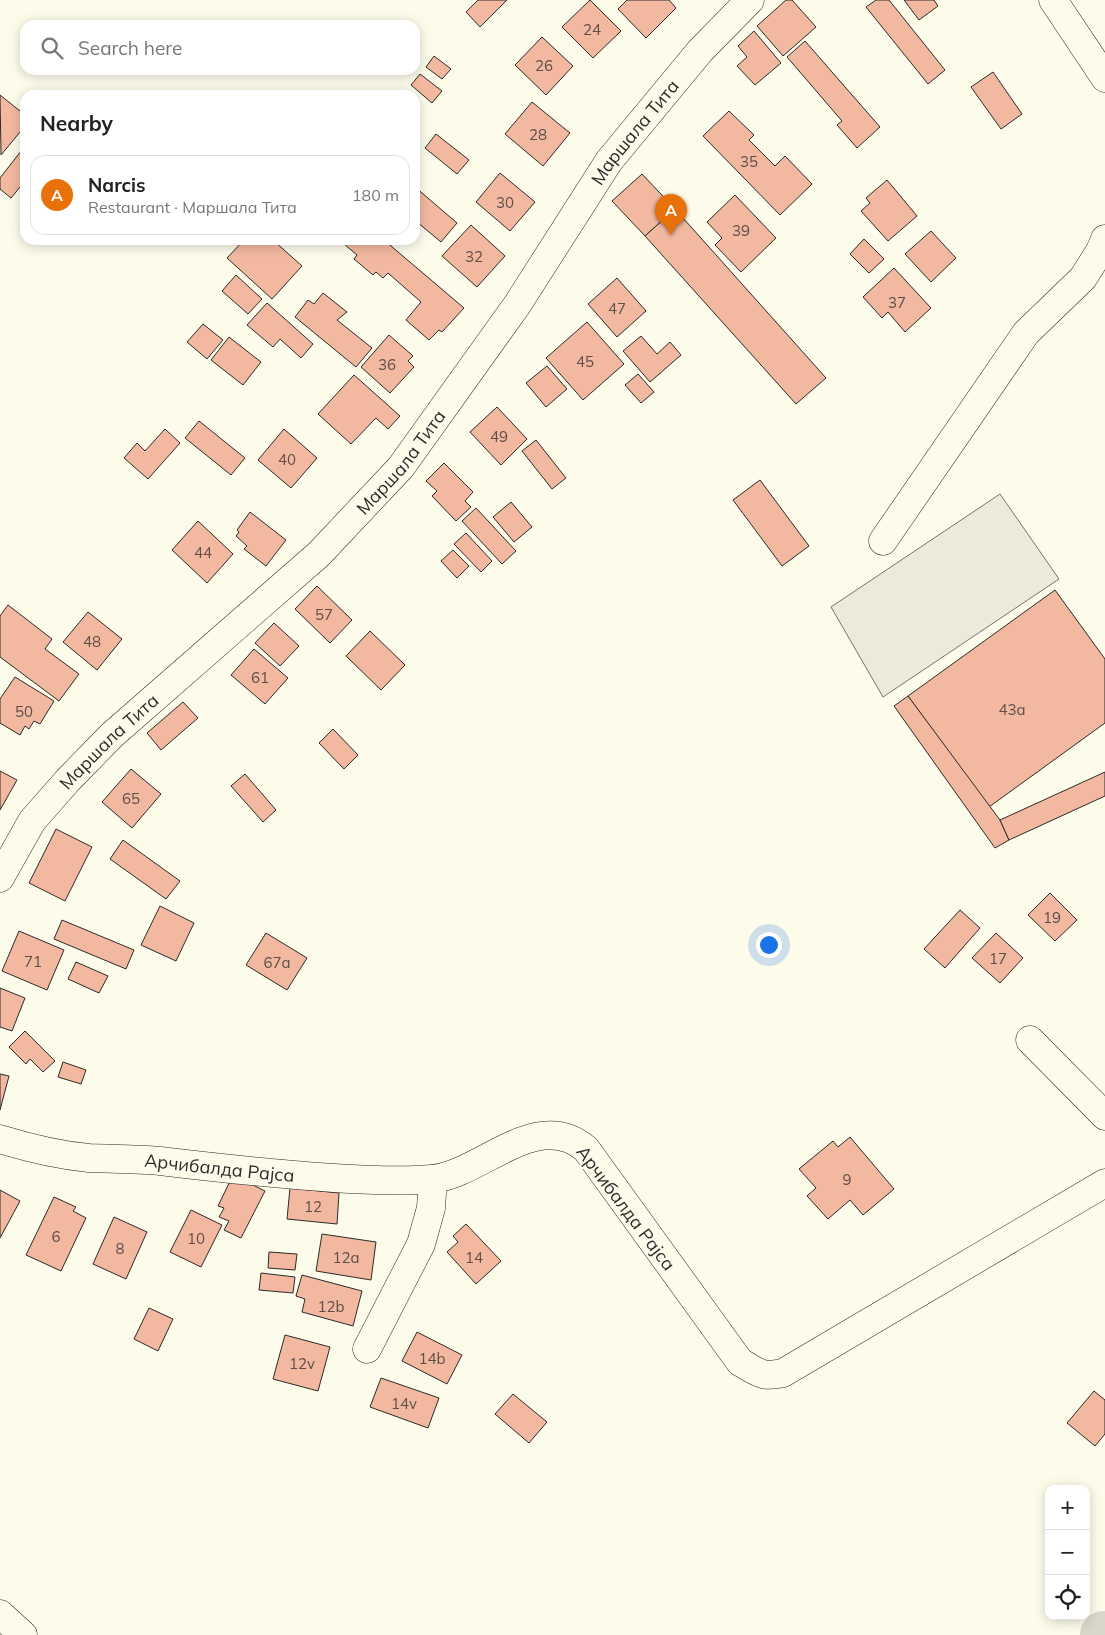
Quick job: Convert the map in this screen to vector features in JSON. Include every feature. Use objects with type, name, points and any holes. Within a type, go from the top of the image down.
[{"type":"street","name":"Маршала Тита","points":[[0,878],[32,821],[99,748],[319,554],[401,467],[516,305],[609,162],[700,51],[750,0]]},
{"type":"street","points":[[1053,0],[1105,78]]},
{"type":"street","points":[[882,541],[1026,333],[1083,278],[1100,251],[1105,239]]},
{"type":"street","points":[[1030,1040],[1105,1116]]},
{"type":"street","name":"Арчибалда Рајса","points":[[0,1139],[30,1149],[87,1158],[151,1160],[271,1174],[356,1179],[433,1179],[455,1173],[522,1141],[541,1136],[558,1135],[576,1141],[586,1149],[740,1362],[762,1375],[783,1373],[1105,1183]]},
{"type":"street","points":[[368,1349],[421,1244],[432,1208],[433,1179]]},
{"type":"street","points":[[0,1614],[23,1635]]},
{"type":"shaded area","points":[[1000,494],[1059,579],[883,697],[831,607]]},
{"type":"building","points":[[478,0],[507,0],[480,27],[466,12]]},
{"type":"building","points":[[590,0],[621,31],[593,58],[562,27]]},
{"type":"building","points":[[627,0],[669,0],[676,8],[646,38],[618,9]]},
{"type":"building","points":[[786,0],[792,0],[816,27],[783,56],[757,26]]},
{"type":"building","points":[[876,0],[889,0],[945,70],[928,84],[866,7]]},
{"type":"building","points":[[904,0],[934,0],[938,6],[919,20]]},
{"type":"building","points":[[754,31],[781,63],[755,85],[737,66],[747,57],[738,46]]},
{"type":"building","points":[[542,37],[573,66],[546,95],[515,65]]},
{"type":"building","points":[[805,41],[880,127],[857,148],[837,125],[842,121],[787,57]]},
{"type":"building","points":[[434,56],[451,69],[442,79],[426,67]]},
{"type":"building","points":[[993,72],[1022,114],[1001,129],[971,87]]},
{"type":"building","points":[[420,74],[442,91],[432,103],[420,93],[420,90],[417,90],[411,85]]},
{"type":"building","points":[[0,95],[20,111],[20,132],[1,155]]},
{"type":"building","points":[[532,102],[570,133],[543,166],[505,134]]},
{"type":"building","points":[[729,111],[754,135],[749,140],[775,166],[785,156],[812,184],[780,215],[703,136]]},
{"type":"building","points":[[436,134],[469,160],[457,174],[425,148]]},
{"type":"building","points":[[20,152],[20,187],[11,198],[0,189],[0,178]]},
{"type":"building","points":[[500,173],[535,202],[510,231],[476,202]]},
{"type":"building","points":[[642,174],[675,209],[645,236],[612,201]]},
{"type":"building","points":[[887,180],[917,216],[888,241],[861,211],[870,203],[866,198]]},
{"type":"building","points":[[420,191],[457,223],[441,242],[420,224]]},
{"type":"building","points":[[735,195],[776,238],[741,272],[715,245],[722,238],[707,222]]},
{"type":"building","points":[[675,209],[826,378],[796,404],[645,236]]},
{"type":"building","points":[[471,225],[505,256],[477,287],[442,256]]},
{"type":"building","points":[[931,231],[956,258],[931,282],[905,254]]},
{"type":"building","points":[[864,239],[884,259],[869,273],[850,254]]},
{"type":"building","points":[[239,245],[279,245],[302,266],[272,299],[227,258]]},
{"type":"building","points":[[345,245],[390,245],[464,308],[442,332],[439,330],[429,340],[406,320],[421,302],[388,273],[383,278],[376,272],[373,275],[354,259],[357,255]]},
{"type":"building","points":[[894,268],[931,308],[905,332],[888,312],[882,318],[863,297]]},
{"type":"building","points":[[236,275],[262,299],[248,314],[222,291]]},
{"type":"building","points":[[617,278],[646,311],[617,337],[588,304]]},
{"type":"building","points":[[323,293],[347,312],[337,320],[372,348],[356,367],[295,317],[308,300],[314,304]]},
{"type":"building","points":[[267,303],[313,344],[301,358],[280,339],[273,347],[247,325]]},
{"type":"building","points":[[587,322],[624,364],[583,400],[546,358]]},
{"type":"building","points":[[203,324],[223,340],[207,359],[187,342]]},
{"type":"building","points":[[389,335],[413,356],[408,361],[414,367],[390,393],[361,367]]},
{"type":"building","points":[[641,336],[657,354],[670,342],[681,355],[650,382],[623,351]]},
{"type":"building","points":[[229,337],[261,362],[243,385],[211,360]]},
{"type":"building","points":[[547,366],[567,389],[546,407],[526,383]]},
{"type":"building","points":[[638,374],[654,392],[641,403],[625,385]]},
{"type":"building","points":[[354,375],[400,416],[388,429],[376,418],[351,444],[318,414]]},
{"type":"building","points":[[497,407],[527,439],[501,465],[470,432]]},
{"type":"building","points":[[199,421],[245,458],[231,475],[185,438]]},
{"type":"building","points":[[165,429],[180,443],[148,479],[124,458],[137,443],[145,451]]},
{"type":"building","points":[[284,429],[317,458],[291,488],[258,460]]},
{"type":"building","points":[[536,440],[566,478],[552,489],[522,451]]},
{"type":"building","points":[[444,463],[473,492],[465,501],[471,507],[456,521],[432,496],[437,491],[426,481]]},
{"type":"building","points":[[760,480],[809,546],[782,566],[733,500]]},
{"type":"building","points":[[511,502],[532,527],[514,542],[493,517]]},
{"type":"building","points":[[476,508],[516,551],[502,564],[462,521]]},
{"type":"building","points":[[250,512],[286,540],[266,566],[244,549],[247,546],[236,536],[239,532],[237,530]]},
{"type":"building","points":[[198,521],[233,554],[207,583],[172,550]]},
{"type":"building","points":[[466,533],[492,561],[481,572],[454,544]]},
{"type":"building","points":[[453,550],[469,566],[457,578],[441,561]]},
{"type":"building","points":[[317,586],[352,620],[330,643],[295,609]]},
{"type":"building","points":[[1055,590],[1105,659],[1105,723],[989,807],[908,696]]},
{"type":"building","points":[[8,605],[52,639],[45,649],[79,674],[59,701],[0,657],[0,616]]},
{"type":"building","points":[[88,612],[122,639],[97,670],[63,642]]},
{"type":"building","points":[[274,623],[299,646],[280,666],[255,643]]},
{"type":"building","points":[[370,631],[405,665],[381,690],[346,656]]},
{"type":"building","points":[[254,649],[288,678],[265,704],[231,675]]},
{"type":"building","points":[[15,677],[54,701],[40,724],[34,721],[29,729],[25,726],[20,735],[0,723],[0,699]]},
{"type":"building","points":[[908,696],[1000,820],[1009,840],[995,848],[894,706]]},
{"type":"building","points":[[183,702],[198,718],[161,750],[147,733]]},
{"type":"building","points":[[333,729],[358,755],[344,769],[319,743]]},
{"type":"building","points":[[131,769],[161,794],[132,828],[102,802]]},
{"type":"building","points":[[0,771],[17,780],[0,810]]},
{"type":"building","points":[[1105,772],[1105,796],[1009,840],[1000,820]]},
{"type":"building","points":[[245,774],[276,810],[263,822],[231,786]]},
{"type":"building","points":[[56,829],[92,847],[65,901],[29,883]]},
{"type":"building","points":[[123,840],[180,881],[166,899],[110,859]]},
{"type":"building","points":[[1050,893],[1077,920],[1055,941],[1028,915]]},
{"type":"building","points":[[160,906],[194,923],[176,961],[141,945]]},
{"type":"building","points":[[960,910],[980,928],[945,968],[924,949]]},
{"type":"building","points":[[62,920],[134,950],[126,969],[54,939]]},
{"type":"building","points":[[19,931],[64,950],[47,990],[2,971]]},
{"type":"building","points":[[266,933],[307,958],[287,990],[246,965]]},
{"type":"building","points":[[996,933],[1023,958],[1000,983],[972,958]]},
{"type":"building","points":[[76,962],[108,976],[99,993],[68,979]]},
{"type":"building","points":[[0,988],[25,998],[12,1031],[0,1027]]},
{"type":"building","points":[[25,1031],[55,1061],[43,1072],[30,1059],[26,1064],[9,1047]]},
{"type":"building","points":[[63,1062],[86,1070],[81,1084],[58,1077]]},
{"type":"building","points":[[0,1074],[9,1076],[0,1110]]},
{"type":"building","points":[[850,1137],[894,1189],[863,1215],[850,1200],[828,1219],[807,1196],[816,1188],[799,1169],[833,1141],[838,1147]]},
{"type":"building","points":[[233,1175],[265,1191],[241,1238],[224,1230],[229,1221],[219,1217],[224,1208],[218,1206]]},
{"type":"building","points":[[290,1188],[339,1193],[337,1224],[287,1219]]},
{"type":"building","points":[[0,1190],[20,1201],[0,1238]]},
{"type":"building","points":[[54,1197],[76,1207],[73,1211],[86,1218],[61,1271],[26,1255]]},
{"type":"building","points":[[191,1210],[222,1225],[201,1267],[170,1252]]},
{"type":"building","points":[[114,1217],[147,1232],[126,1279],[93,1264]]},
{"type":"building","points":[[466,1224],[501,1261],[476,1284],[447,1252],[458,1242],[453,1236]]},
{"type":"building","points":[[322,1234],[376,1242],[371,1280],[316,1271]]},
{"type":"building","points":[[269,1252],[297,1254],[295,1270],[268,1268]]},
{"type":"building","points":[[261,1273],[295,1277],[293,1293],[259,1290]]},
{"type":"building","points":[[302,1275],[362,1291],[353,1326],[302,1312],[305,1299],[296,1296]]},
{"type":"building","points":[[149,1308],[173,1319],[158,1351],[134,1339]]},
{"type":"building","points":[[417,1332],[462,1355],[447,1384],[402,1361]]},
{"type":"building","points":[[285,1335],[330,1347],[318,1391],[273,1379]]},
{"type":"building","points":[[381,1378],[439,1398],[428,1428],[370,1407]]},
{"type":"building","points":[[1094,1391],[1105,1400],[1105,1434],[1095,1446],[1067,1423]]},
{"type":"building","points":[[513,1394],[547,1422],[529,1443],[495,1414]]},
{"type":"place","name":"Narcis","points":[[671,235]]}]
